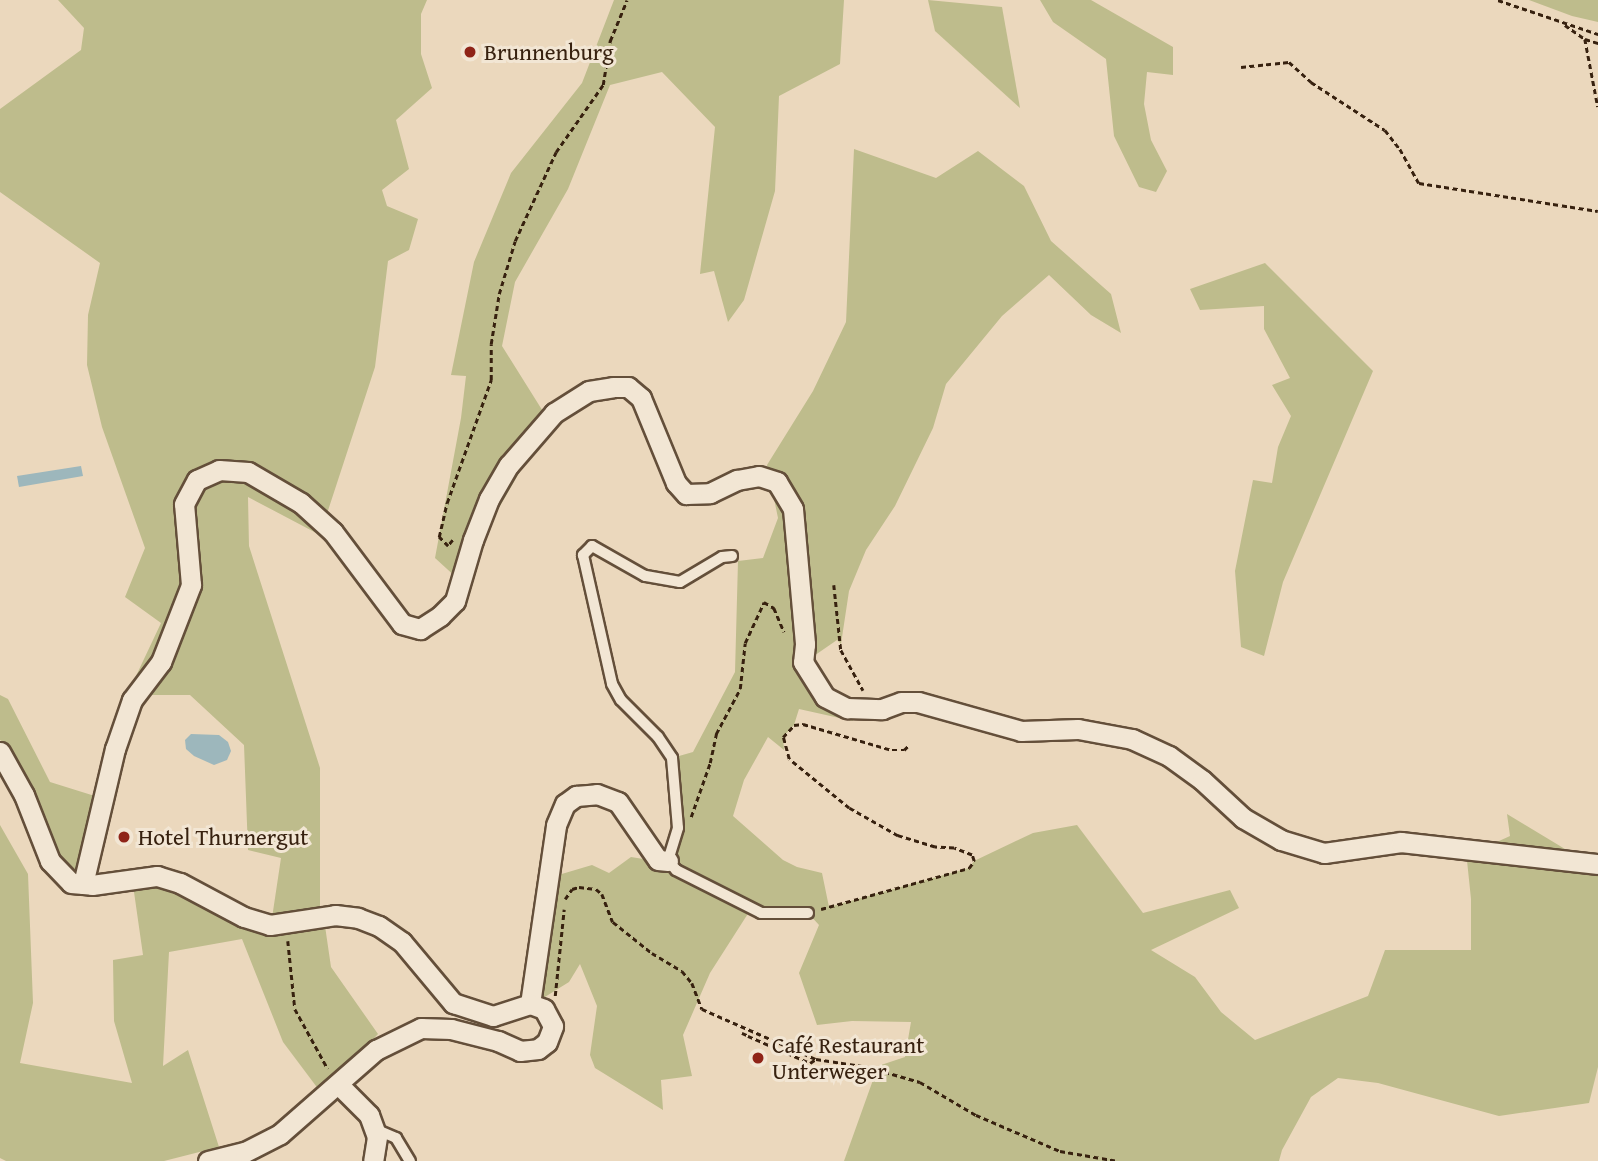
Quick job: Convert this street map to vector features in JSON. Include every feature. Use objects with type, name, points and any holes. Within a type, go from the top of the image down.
[{"type":"street","points":[[83,884],[114,749],[132,700],[161,662],[191,585],[184,505],[197,480],[219,470],[248,472],[301,503],[333,532],[402,624],[420,629],[440,616],[455,601],[472,540],[489,499],[509,465],[542,425],[589,391],[628,387],[641,398],[676,483],[686,494],[710,493],[737,480],[759,476],[777,482],[793,509],[805,645],[803,662],[825,697],[847,708],[883,709],[901,702],[918,702],[1012,729],[1078,729],[1132,739],[1169,756],[1202,780],[1243,818],[1281,840],[1324,853],[1401,842],[1598,864]]},
{"type":"street","points":[[0,752],[24,795],[50,861],[71,883],[157,876],[180,883],[244,917],[270,925],[346,917],[379,926],[402,943],[453,1003],[493,1016],[537,1007],[551,1018],[552,1034],[547,1042],[531,1052],[451,1029],[421,1028],[369,1056],[280,1134],[245,1152],[208,1161]]},
{"type":"street","points":[[537,1007],[556,825],[565,804],[576,796],[597,794],[618,802],[658,860],[672,866]]},
{"type":"street","points":[[338,1084],[369,1115],[377,1137],[373,1161]]},
{"type":"lane","points":[[732,556],[710,563],[680,582],[645,576],[592,546],[583,555],[612,684],[621,700],[658,737],[672,758],[678,828],[672,866],[761,913],[808,913]]},
{"type":"lane","points":[[374,1129],[396,1138],[410,1161]]},
{"type":"path","points":[[454,538],[448,546],[439,537],[447,503],[491,380],[491,344],[499,294],[515,241],[556,152],[603,85],[610,41],[627,0]]},
{"type":"path","points":[[1497,0],[1598,34]]},
{"type":"path","points":[[1563,23],[1585,40],[1598,43]]},
{"type":"path","points":[[1585,40],[1598,107]]},
{"type":"path","points":[[1241,67],[1289,62],[1311,82],[1385,130],[1400,149],[1419,184],[1598,211]]},
{"type":"path","points":[[834,585],[844,660],[867,697],[883,709]]},
{"type":"path","points":[[691,819],[710,763],[716,734],[740,689],[746,643],[764,602],[774,608],[794,655],[803,662]]},
{"type":"path","points":[[808,913],[969,868],[974,862],[972,855],[954,848],[935,847],[898,836],[849,808],[789,759],[783,737],[794,725],[803,724],[892,750],[904,750],[909,746]]},
{"type":"path","points":[[537,1007],[556,995],[564,900],[572,890],[587,887],[602,894],[613,922],[652,953],[682,971],[692,983],[702,1009],[816,1059],[869,1067],[920,1082],[948,1100],[1035,1142],[1060,1151],[1118,1161]]},
{"type":"path","points":[[291,923],[295,1009],[314,1049],[338,1084]]},
{"type":"path","points":[[742,1033],[810,1063],[816,1059]]},
{"type":"shaded area","points":[[58,0],[427,0],[421,14],[421,54],[432,88],[396,120],[409,169],[382,190],[387,206],[418,219],[409,250],[388,261],[375,367],[320,535],[248,497],[249,546],[320,768],[320,909],[272,918],[281,858],[248,850],[244,745],[190,695],[127,695],[161,623],[125,597],[145,548],[102,427],[87,365],[88,315],[100,263],[0,192],[0,109],[81,50],[84,28]]},
{"type":"shaded area","points":[[614,0],[844,0],[840,64],[779,96],[775,191],[744,300],[728,322],[714,271],[700,274],[715,127],[662,72],[610,85],[568,189],[515,282],[502,346],[549,421],[458,579],[435,558],[461,418],[466,376],[451,375],[474,262],[511,173],[582,83]]},
{"type":"shaded area","points":[[928,0],[1002,7],[1020,108],[935,31]]},
{"type":"shaded area","points":[[1040,0],[1091,0],[1173,47],[1173,75],[1147,72],[1144,104],[1151,140],[1167,171],[1156,192],[1139,187],[1114,136],[1106,59],[1053,22]]},
{"type":"shaded area","points":[[1529,0],[1598,0],[1598,22],[1572,16]]},
{"type":"shaded area","points":[[854,149],[936,178],[978,151],[1024,186],[1051,241],[1111,294],[1121,333],[1091,315],[1049,275],[1002,316],[946,384],[933,428],[895,506],[866,550],[849,591],[841,644],[837,640],[808,660],[807,674],[852,709],[853,721],[799,709],[794,725],[783,737],[784,750],[768,737],[744,780],[733,816],[783,860],[797,867],[822,873],[829,907],[969,868],[974,861],[1033,833],[1077,825],[1143,913],[1230,890],[1239,908],[1151,950],[1195,977],[1221,1012],[1255,1040],[1368,996],[1385,950],[1471,950],[1471,899],[1466,851],[1477,851],[1510,836],[1507,814],[1565,849],[1598,863],[1598,1067],[1589,1103],[1499,1116],[1378,1083],[1338,1078],[1311,1097],[1282,1150],[1279,1161],[844,1161],[878,1066],[905,1057],[911,1022],[852,1021],[817,1025],[799,973],[819,925],[808,913],[761,913],[668,861],[675,847],[672,758],[693,752],[735,672],[738,561],[763,558],[778,518],[767,465],[813,391],[846,322]]},
{"type":"shaded area","points":[[1265,263],[1373,371],[1283,582],[1264,656],[1241,647],[1235,571],[1253,480],[1272,483],[1278,447],[1291,416],[1272,385],[1290,378],[1264,329],[1264,306],[1200,310],[1190,289]]},
{"type":"shaded area","points":[[0,695],[8,699],[50,782],[98,797],[80,876],[60,864],[8,745],[0,740]]},
{"type":"shaded area","points":[[0,825],[28,874],[33,1003],[20,1063],[132,1083],[114,1021],[113,960],[143,955],[133,885],[166,883],[271,933],[325,926],[331,967],[378,1034],[322,1094],[283,1042],[242,939],[169,952],[163,1066],[188,1050],[219,1147],[164,1161],[6,1161],[0,1158]]},
{"type":"shaded area","points":[[631,857],[668,863],[749,912],[710,973],[683,1035],[692,1076],[661,1080],[663,1110],[595,1068],[590,1055],[597,1006],[580,964],[569,982],[540,1000],[555,876],[592,865],[609,873]]},
{"type":"water","points":[[81,466],[83,476],[19,487],[17,476]]},
{"type":"water","points":[[191,734],[219,735],[228,742],[231,751],[227,760],[214,765],[194,756],[186,749],[185,740]]},
{"type":"place","name":"Brunnenburg","points":[[470,52]]},
{"type":"place","name":"Hotel Thurnergut","points":[[124,837]]},
{"type":"place","name":"Café Restaurant Unterweger","points":[[758,1058]]}]
